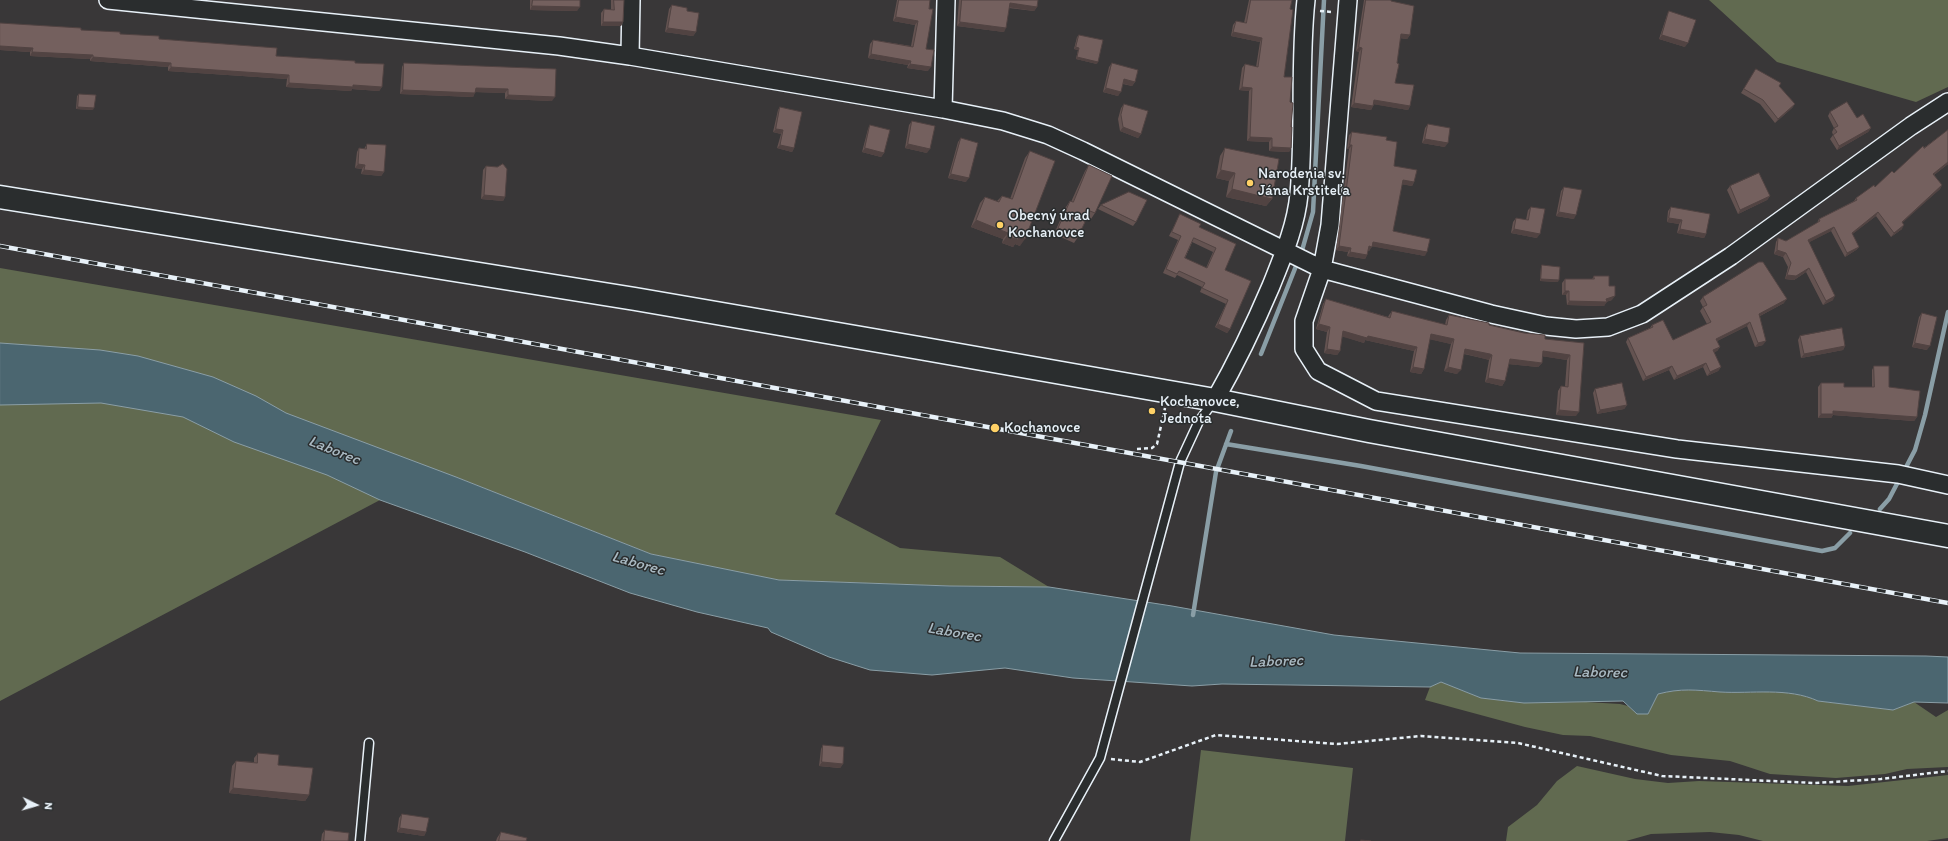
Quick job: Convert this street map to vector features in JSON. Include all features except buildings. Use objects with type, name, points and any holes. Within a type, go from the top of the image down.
[{"type":"main road","points":[[0,197],[635,299],[1214,400],[1369,431],[1948,536]]},
{"type":"street","points":[[108,0],[537,44],[630,56],[944,109],[1003,121],[1048,135],[1109,163],[1302,260],[1436,300],[1546,326],[1576,329],[1608,327],[1642,314],[1731,256],[1912,126],[1948,102]]},
{"type":"street","points":[[630,56],[631,0]]},
{"type":"street","points":[[944,109],[946,0]]},
{"type":"street","points":[[1306,5],[1299,195],[1293,228],[1302,260],[1304,349],[1318,372],[1376,401],[1677,450],[1905,476],[1948,485]]},
{"type":"street","points":[[1214,400],[1235,365],[1253,327],[1302,260],[1330,225],[1347,7]]},
{"type":"lane","points":[[1054,841],[1100,758],[1180,462],[1190,439],[1214,400]]},
{"type":"lane","points":[[360,841],[369,743]]},
{"type":"path","points":[[1306,5],[1347,7]]},
{"type":"path","points":[[1136,449],[1152,448],[1157,444],[1168,392]]},
{"type":"path","points":[[1100,758],[1140,762],[1216,735],[1337,744],[1421,736],[1518,743],[1662,776],[1815,783],[1881,780],[1948,771]]},
{"type":"green space","points":[[1709,0],[1948,0],[1948,87],[1916,102],[1777,62]]},
{"type":"green space","points":[[0,268],[881,420],[835,514],[900,548],[1000,557],[1049,587],[950,586],[779,580],[651,554],[456,477],[380,500],[0,701]]},
{"type":"green space","points":[[1441,682],[1481,698],[1524,703],[1586,702],[1620,704],[1628,706],[1637,714],[1648,714],[1658,694],[1681,690],[1795,694],[1818,701],[1893,710],[1914,702],[1936,717],[1948,710],[1948,767],[1907,769],[1885,774],[1836,778],[1770,774],[1730,761],[1671,755],[1590,736],[1563,735],[1525,727],[1425,700],[1430,687]]},
{"type":"green space","points":[[1201,750],[1353,768],[1345,841],[1190,841]]},
{"type":"green space","points":[[1577,766],[1635,779],[1668,783],[1699,781],[1848,786],[1948,775],[1948,838],[1927,841],[1763,841],[1739,835],[1710,832],[1651,834],[1626,841],[1506,841],[1508,827],[1537,805],[1557,781]]},
{"type":"water","name":"Laborec","points":[[0,343],[100,350],[138,356],[213,377],[256,396],[286,413],[456,477],[651,554],[779,580],[950,586],[1049,587],[1172,606],[1334,635],[1520,653],[1948,657],[1948,703],[1914,702],[1893,710],[1818,701],[1794,694],[1681,690],[1658,694],[1648,714],[1637,714],[1623,701],[1524,703],[1481,698],[1441,682],[1430,687],[1222,684],[1192,686],[1073,678],[1005,668],[932,675],[870,670],[829,657],[771,632],[768,628],[697,612],[630,593],[525,552],[380,500],[327,475],[234,442],[183,417],[101,403],[0,405]]},
{"type":"waterway","points":[[1301,254],[1313,212],[1324,0]]},
{"type":"waterway","points":[[1261,354],[1298,261]]},
{"type":"waterway","points":[[1904,471],[1915,450],[1925,415],[1948,312]]},
{"type":"waterway","points":[[1193,615],[1216,472],[1231,431]]},
{"type":"waterway","points":[[1226,444],[1361,466],[1822,551],[1835,548],[1850,533]]},
{"type":"waterway","points":[[1880,509],[1889,499],[1900,478]]},
{"type":"railway","points":[[0,246],[1948,603]]},
{"type":"place","name":"Narodenia sv. Jána Krstiteľa","points":[[1250,183]]},
{"type":"place","name":"Obecný úrad Kochanovce","points":[[1000,225]]},
{"type":"place","name":"Kochanovce, Jednota","points":[[1152,411]]},
{"type":"place","name":"Kochanovce","points":[[995,428]]}]
